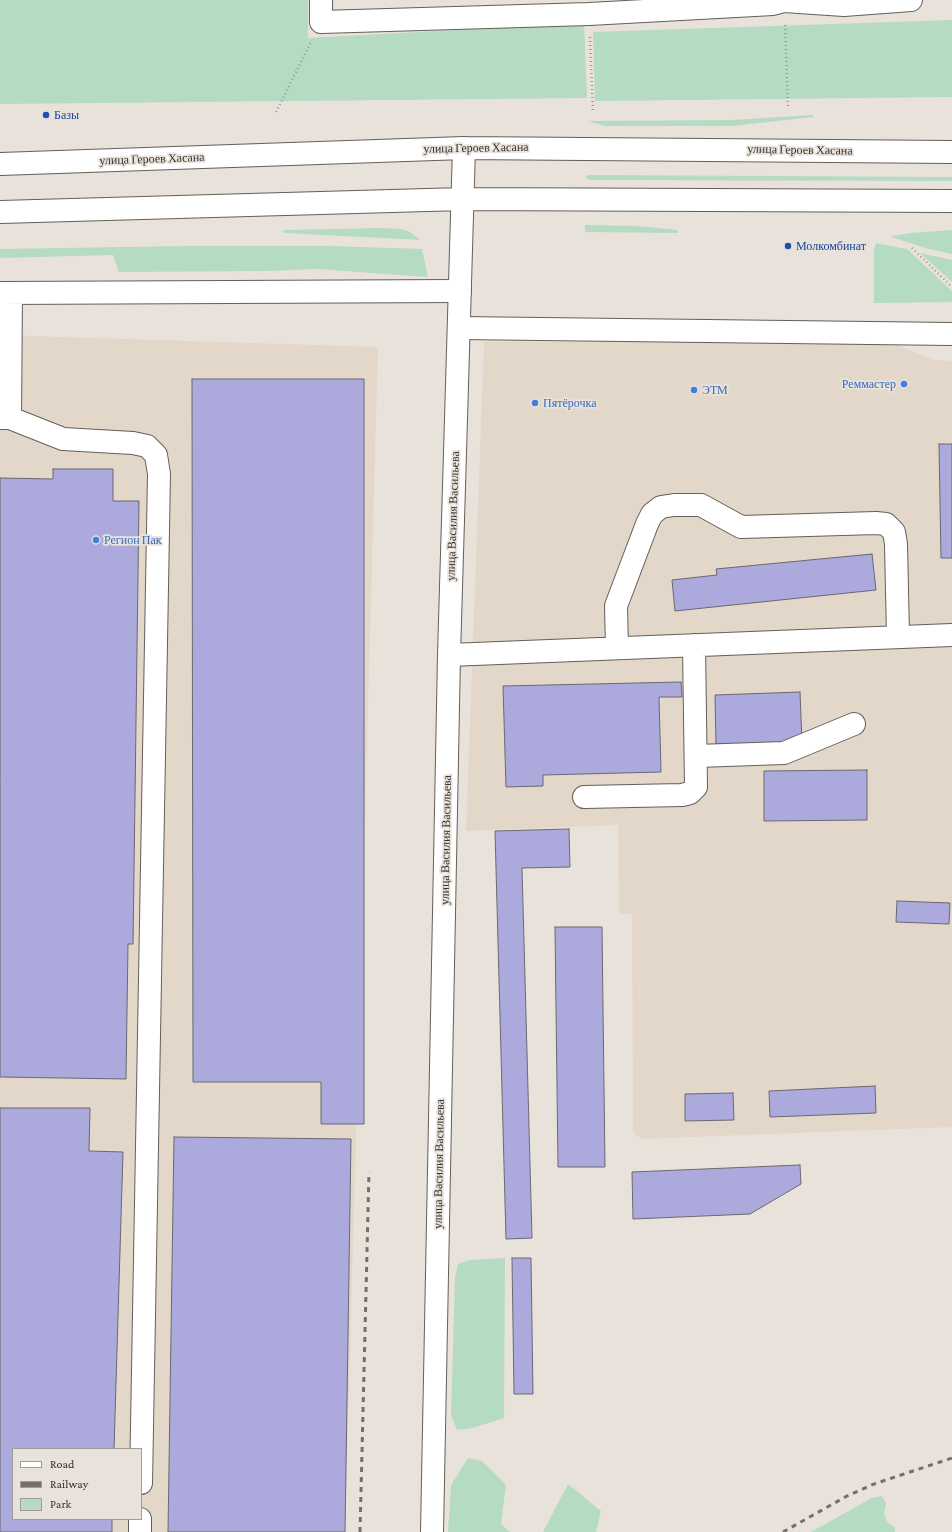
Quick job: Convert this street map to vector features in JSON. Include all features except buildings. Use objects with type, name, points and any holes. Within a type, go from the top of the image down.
[{"type":"main road","points":[[321,0],[322,22],[589,14],[797,1],[844,5],[910,0]]},
{"type":"main road","name":"улица Героев Хасана","points":[[0,164],[464,148],[952,152]]},
{"type":"main road","name":"улица Василия Васильева","points":[[432,1532],[449,655],[464,148]]},
{"type":"main road","points":[[0,212],[463,199],[578,201],[952,201]]},
{"type":"main road","points":[[927,201],[952,206]]},
{"type":"main road","points":[[142,1448],[159,474],[156,455],[147,446],[133,443],[63,439],[5,418],[6,293],[460,291]]},
{"type":"main road","points":[[458,328],[952,334]]},
{"type":"main road","points":[[617,648],[616,606],[647,524],[652,514],[661,507],[674,505],[701,505],[741,527],[876,523],[886,524],[894,532],[896,544],[898,636]]},
{"type":"main road","points":[[449,655],[952,635]]},
{"type":"main road","points":[[584,797],[690,793],[696,787],[697,756],[694,645]]},
{"type":"main road","points":[[697,756],[784,753],[854,724]]},
{"type":"main road","points":[[140,1520],[140,1532]]},
{"type":"path","points":[[788,108],[797,1]]},
{"type":"path","points":[[589,14],[592,112]]},
{"type":"path","points":[[276,112],[322,22]]},
{"type":"path","points":[[912,248],[952,287]]},
{"type":"shaded area","points":[[0,335],[378,347],[345,1532],[0,1532]]},
{"type":"shaded area","points":[[881,339],[935,360],[952,361],[952,1127],[641,1139],[633,1132],[632,914],[619,914],[618,825],[466,831],[484,342]]},
{"type":"green space","points":[[0,0],[308,0],[308,38],[584,23],[587,98],[0,104]]},
{"type":"green space","points":[[952,20],[952,97],[595,101],[593,32]]},
{"type":"green space","points":[[813,115],[813,117],[732,126],[605,126],[588,121],[732,120]]},
{"type":"green space","points":[[588,175],[952,177],[952,181],[589,180],[585,177]]},
{"type":"green space","points":[[585,225],[638,226],[677,230],[678,233],[585,232]]},
{"type":"green space","points":[[402,229],[410,232],[420,240],[284,233],[283,230]]},
{"type":"green space","points":[[952,230],[952,254],[929,249],[891,237],[911,233]]},
{"type":"green space","points":[[876,243],[907,249],[952,291],[952,302],[874,303],[874,249]]},
{"type":"green space","points":[[187,246],[331,246],[422,249],[428,277],[317,269],[270,271],[119,272],[113,255],[0,258],[0,249]]},
{"type":"green space","points":[[920,253],[952,260],[952,282]]},
{"type":"green space","points":[[505,1258],[504,1418],[473,1428],[457,1430],[451,1415],[455,1278],[458,1264],[470,1260]]},
{"type":"green space","points":[[468,1458],[482,1461],[506,1485],[501,1524],[510,1532],[448,1532],[451,1485]]},
{"type":"green space","points":[[568,1484],[601,1511],[596,1532],[543,1532]]},
{"type":"green space","points":[[882,1496],[886,1503],[884,1513],[887,1522],[895,1528],[895,1532],[811,1532],[872,1498]]},
{"type":"railway","points":[[360,1532],[369,1172]]},
{"type":"railway","points":[[783,1532],[847,1496],[874,1484],[952,1458]]},
{"type":"place","name":"Базы","points":[[46,115]]},
{"type":"place","name":"Молкомбинат","points":[[788,246]]},
{"type":"place","name":"Реммастер","points":[[904,384]]},
{"type":"place","name":"ЭТМ","points":[[694,390]]},
{"type":"place","name":"Пятёрочка","points":[[535,403]]},
{"type":"place","name":"Регион Пак","points":[[96,540]]}]
